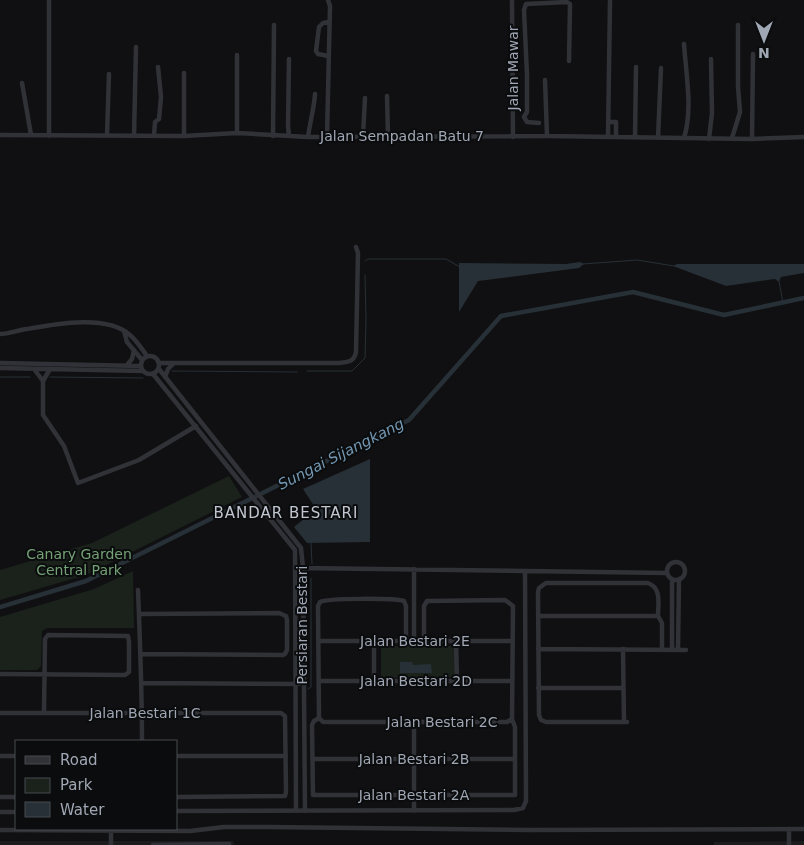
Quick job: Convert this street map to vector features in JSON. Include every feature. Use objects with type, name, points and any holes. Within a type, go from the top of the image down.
[{"type":"street","points":[[49,0],[49,136]]},
{"type":"street","points":[[327,136],[330,6],[328,0]]},
{"type":"street","name":"Jalan Mawar","points":[[512,0],[514,65],[513,136]]},
{"type":"street","points":[[608,137],[610,1]]},
{"type":"street","points":[[539,123],[527,122],[524,117],[526,112],[526,64],[524,8],[526,4],[567,2],[570,4],[569,61]]},
{"type":"street","points":[[328,56],[318,54],[316,51],[319,27],[323,23],[329,22]]},
{"type":"street","points":[[273,136],[274,25]]},
{"type":"street","points":[[732,138],[740,112],[738,25]]},
{"type":"street","points":[[684,44],[688,104],[687,129],[684,138]]},
{"type":"street","points":[[134,136],[136,47]]},
{"type":"street","points":[[752,139],[753,54]]},
{"type":"street","points":[[237,56],[237,134]]},
{"type":"street","points":[[289,59],[289,136]]},
{"type":"street","points":[[709,138],[712,113],[711,60]]},
{"type":"street","points":[[514,65],[526,64]]},
{"type":"street","points":[[154,135],[155,122],[159,119],[161,97],[158,67]]},
{"type":"street","points":[[635,137],[636,68]]},
{"type":"street","points":[[658,138],[660,68]]},
{"type":"street","points":[[184,73],[184,136]]},
{"type":"street","points":[[107,135],[109,74]]},
{"type":"street","points":[[546,80],[547,136]]},
{"type":"street","points":[[22,83],[30,135]]},
{"type":"street","points":[[308,136],[310,119],[314,110],[314,94]]},
{"type":"street","points":[[387,96],[388,136]]},
{"type":"street","points":[[363,136],[365,98]]},
{"type":"street","points":[[608,122],[616,122],[616,137]]},
{"type":"street","name":"Jalan Sempadan Batu 7","points":[[0,135],[184,136],[237,134],[273,136],[547,136],[752,139],[804,137]]},
{"type":"street","points":[[159,363],[339,363],[350,361],[356,352],[358,253],[356,247]]},
{"type":"street","points":[[0,334],[74,322],[101,324],[112,326],[130,335],[147,356]]},
{"type":"street","points":[[124,331],[126,339],[142,360]]},
{"type":"street","points":[[127,365],[132,359],[134,350]]},
{"type":"street","points":[[147,356],[154,356],[159,363],[158,369],[153,374],[147,374],[140,366],[142,360],[147,356]]},
{"type":"street","points":[[0,363],[140,366]]},
{"type":"street","points":[[165,377],[168,369],[175,363]]},
{"type":"street","points":[[0,368],[143,371]]},
{"type":"street","points":[[34,369],[43,381]]},
{"type":"street","points":[[50,369],[43,381],[42,415],[64,446],[78,484],[147,456],[196,426]]},
{"type":"street","name":"Persiaran Bestari","points":[[158,369],[301,548],[304,811]]},
{"type":"street","name":"Persiaran Bestari","points":[[153,374],[295,550],[296,811]]},
{"type":"street","points":[[667,572],[669,565],[676,563],[683,566],[684,574],[679,579],[678,650]]},
{"type":"street","points":[[296,568],[667,572]]},
{"type":"street","points":[[414,568],[414,641]]},
{"type":"street","points":[[178,811],[414,811],[514,810],[523,808],[526,804],[525,571]]},
{"type":"street","points":[[667,572],[672,579],[672,650]]},
{"type":"street","points":[[672,579],[679,579]]},
{"type":"street","points":[[623,650],[625,722],[546,722],[541,720],[539,715],[538,688],[538,592],[542,585],[546,583],[648,583],[656,588],[658,592],[658,616],[662,623],[662,650]]},
{"type":"street","points":[[138,590],[142,683],[142,740]]},
{"type":"street","points":[[313,759],[312,726],[314,721],[319,718],[318,606],[320,602],[324,600],[404,601],[406,606],[406,641]]},
{"type":"street","name":"Jalan Bestari 2C","points":[[319,718],[323,722],[507,722],[512,719],[513,606],[505,600],[427,601],[424,606],[424,641]]},
{"type":"street","points":[[139,614],[279,614],[286,616],[287,650],[283,655],[140,654]]},
{"type":"street","points":[[538,616],[658,616]]},
{"type":"street","points":[[0,674],[44,675],[125,675],[128,673],[129,668],[128,636],[48,635],[45,639],[44,675],[44,713]]},
{"type":"street","name":"Jalan Bestari 2E","points":[[319,641],[512,641]]},
{"type":"street","points":[[374,641],[374,681]]},
{"type":"street","points":[[456,641],[457,682]]},
{"type":"street","points":[[538,649],[686,650]]},
{"type":"street","name":"Jalan Bestari 2D","points":[[319,681],[512,682]]},
{"type":"street","points":[[142,683],[302,684]]},
{"type":"street","points":[[538,688],[623,688]]},
{"type":"street","name":"Jalan Bestari 1C","points":[[0,714],[281,713],[286,719],[286,756]]},
{"type":"street","points":[[512,719],[515,727],[515,758]]},
{"type":"street","points":[[414,722],[414,811]]},
{"type":"street","points":[[0,756],[15,756]]},
{"type":"street","points":[[178,756],[286,756],[285,796],[178,798]]},
{"type":"street","name":"Jalan Bestari 2B","points":[[313,759],[515,758]]},
{"type":"street","name":"Jalan Bestari 2A","points":[[313,759],[313,796],[515,795],[515,758]]},
{"type":"street","points":[[0,797],[15,797]]},
{"type":"street","points":[[0,812],[15,812]]},
{"type":"street","points":[[0,830],[111,832],[190,831],[268,827],[804,829]]},
{"type":"street","points":[[789,829],[789,845]]},
{"type":"street","points":[[111,832],[111,845]]},
{"type":"street","points":[[153,845],[229,844]]},
{"type":"shaded area","points":[[0,841],[233,841],[234,845],[0,845]]},
{"type":"shaded area","points":[[804,841],[804,845],[714,845],[714,842]]},
{"type":"green space","name":"Canary Garden Central Park","points":[[229,476],[242,497],[86,575],[0,600],[0,570],[92,543]]},
{"type":"green space","points":[[133,571],[134,628],[47,628],[42,631],[41,666],[37,670],[0,670],[0,617],[94,589]]},
{"type":"green space","points":[[381,646],[455,646],[455,677],[381,678]]},
{"type":"water","points":[[580,262],[584,264],[579,268],[478,281],[459,312],[459,263],[566,264]]},
{"type":"water","points":[[677,264],[804,264],[804,273],[781,277],[779,282],[775,279],[726,286],[673,266]]},
{"type":"water","points":[[370,459],[370,542],[307,543],[294,527],[316,509],[303,489]]},
{"type":"water","points":[[400,662],[412,662],[413,665],[431,664],[432,673],[400,673]]},
{"type":"waterway","points":[[365,261],[368,259],[446,259],[460,267]]},
{"type":"waterway","points":[[583,264],[637,260],[674,266]]},
{"type":"waterway","points":[[307,371],[352,371],[365,358],[365,275]]},
{"type":"waterway","points":[[779,281],[783,303]]},
{"type":"waterway","name":"Sungai Sijangkang","points":[[0,607],[86,581],[409,420],[501,316],[633,292],[724,315],[804,298]]},
{"type":"waterway","points":[[172,371],[297,372]]},
{"type":"waterway","points":[[0,377],[30,377]]},
{"type":"waterway","points":[[50,377],[143,378]]},
{"type":"waterway","points":[[311,543],[312,564]]},
{"type":"waterway","points":[[308,689],[311,687],[311,578]]},
{"type":"district","name":"BANDAR BESTARI","points":[[286,513]]}]
